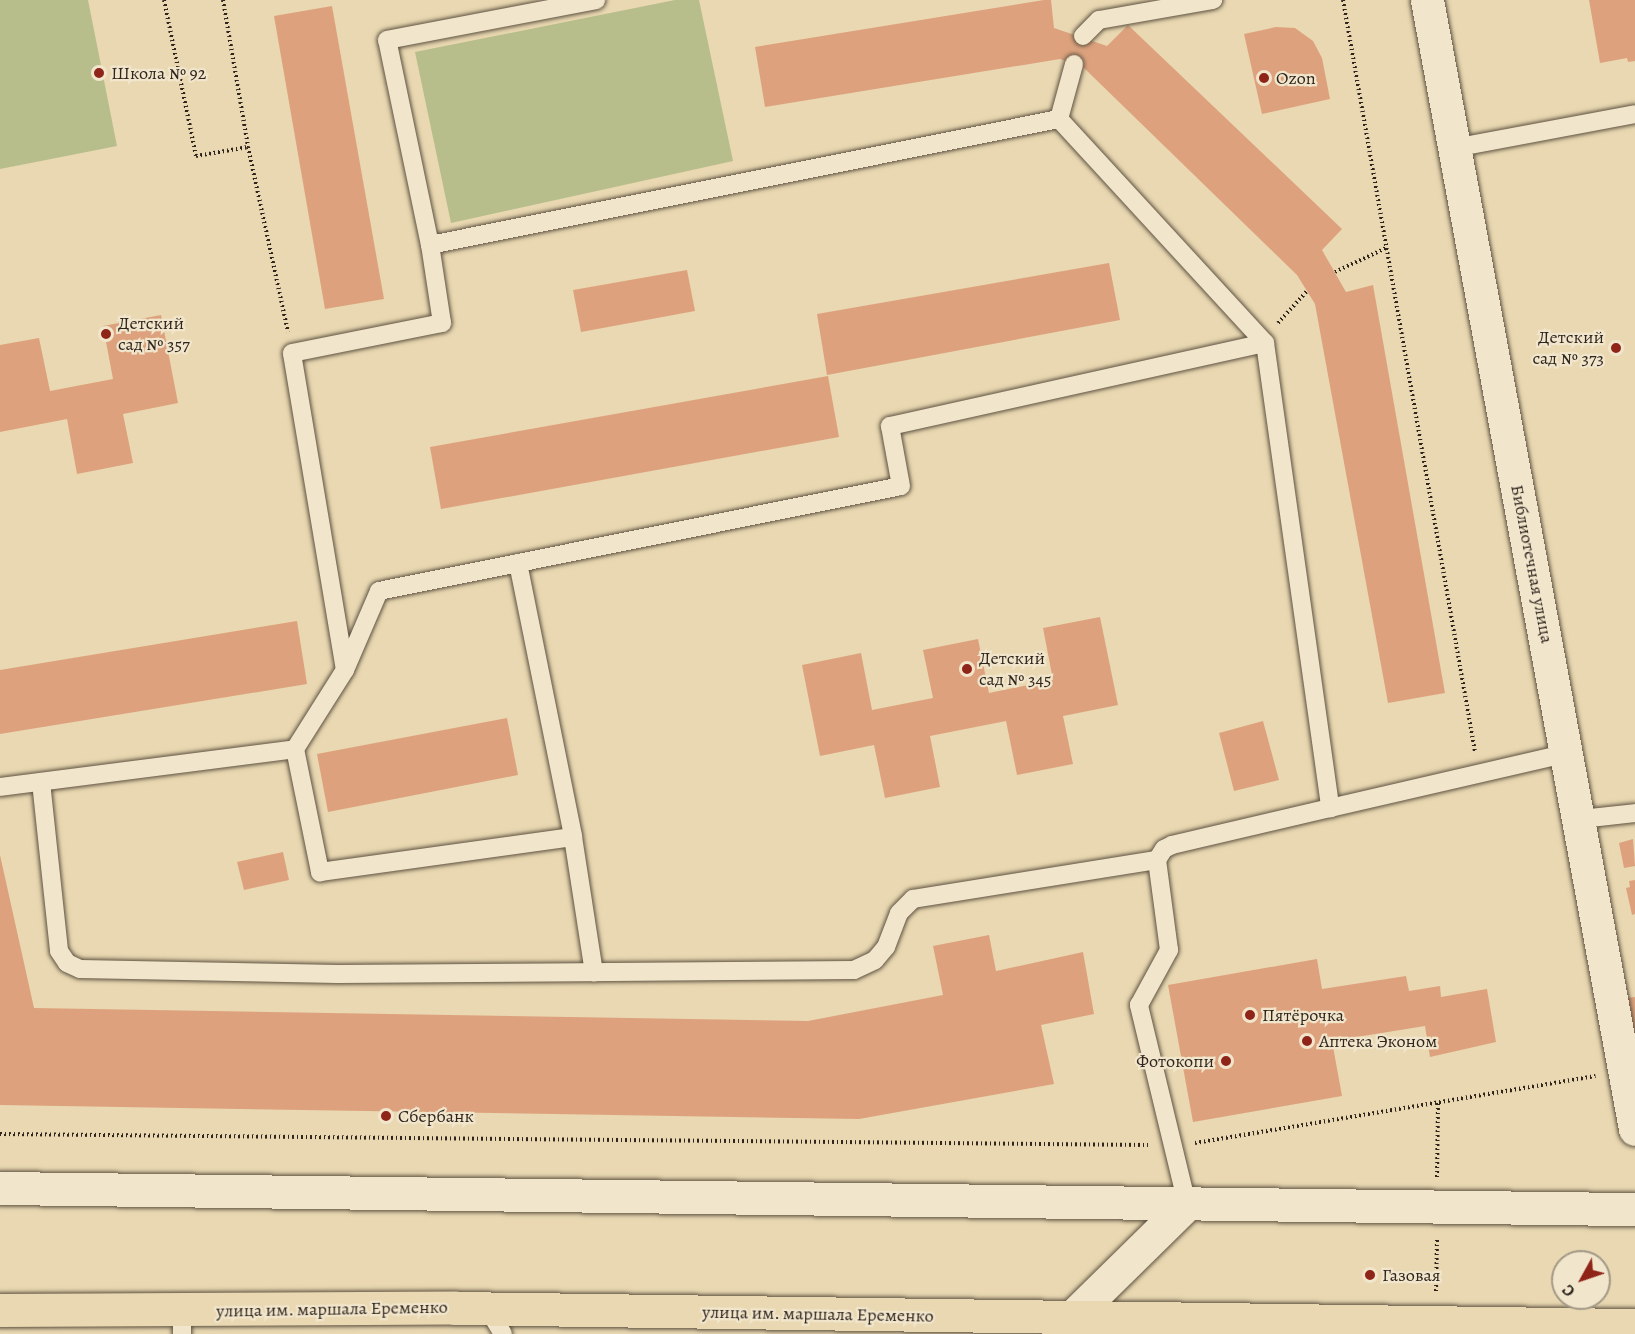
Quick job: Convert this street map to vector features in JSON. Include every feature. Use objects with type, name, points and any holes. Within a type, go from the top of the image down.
[{"type":"highway","name":"улица им. маршала Еременко","points":[[0,1310],[182,1322],[496,1321],[937,1325],[1072,1317],[1368,1328],[1635,1325]]},
{"type":"street","name":"Библиотечная улица","points":[[1427,0],[1581,819],[1635,1129]]},
{"type":"street","points":[[0,1188],[1635,1209]]},
{"type":"street","points":[[1072,1317],[1186,1204]]},
{"type":"lane","points":[[345,670],[292,353],[442,323],[430,245],[387,40],[596,0]]},
{"type":"lane","points":[[1083,36],[1100,20],[1189,2],[1213,0]]},
{"type":"lane","points":[[1059,119],[1074,64]]},
{"type":"lane","points":[[1454,148],[1635,114]]},
{"type":"lane","points":[[430,245],[1059,119]]},
{"type":"lane","points":[[1059,119],[1265,342],[1330,808]]},
{"type":"lane","points":[[573,837],[320,872],[295,749],[345,670],[379,591],[901,486],[890,426],[1265,342]]},
{"type":"lane","points":[[518,564],[573,837],[594,972]]},
{"type":"lane","points":[[0,787],[295,749]]},
{"type":"lane","points":[[1186,1204],[1139,1005],[1169,950],[1157,860],[1164,849],[1172,845],[1568,753]]},
{"type":"lane","points":[[41,782],[59,951],[73,967],[338,974],[854,970],[875,960],[886,947],[899,913],[914,899],[1157,860]]},
{"type":"lane","points":[[1581,819],[1635,813]]},
{"type":"path","points":[[164,0],[196,156],[248,147]]},
{"type":"path","points":[[223,0],[248,147],[292,353]]},
{"type":"path","points":[[1343,0],[1479,773]]},
{"type":"path","points":[[1335,272],[1386,248]]},
{"type":"path","points":[[1265,342],[1287,309],[1307,291]]},
{"type":"path","points":[[0,1134],[1173,1145],[1212,1142],[1625,1071]]},
{"type":"green space","points":[[0,0],[88,0],[117,146],[0,169]]},
{"type":"green space","points":[[675,0],[699,0],[733,161],[451,223],[415,52]]},
{"type":"building","points":[[1051,0],[1054,28],[1107,46],[1128,25],[1342,229],[1322,250],[1346,292],[1373,285],[1445,693],[1388,703],[1315,304],[1297,275],[1084,68],[1060,59],[765,107],[755,47]]},
{"type":"building","points":[[1589,0],[1635,0],[1635,61],[1628,62],[1627,58],[1600,63]]},
{"type":"building","points":[[332,6],[384,299],[325,309],[274,16]]},
{"type":"building","points":[[1276,27],[1295,28],[1313,41],[1322,58],[1330,99],[1262,114],[1244,34]]},
{"type":"building","points":[[1109,263],[1120,320],[827,375],[817,314]]},
{"type":"building","points":[[687,270],[695,311],[581,332],[573,290]]},
{"type":"building","name":"Детский сад № 357","points":[[161,315],[178,403],[123,414],[133,463],[77,474],[67,419],[0,432],[0,345],[39,338],[50,391],[113,379],[103,326]]},
{"type":"building","points":[[828,376],[839,437],[441,509],[430,447]]},
{"type":"building","points":[[1100,617],[1118,705],[1063,716],[1073,764],[1017,775],[1006,721],[930,736],[940,787],[885,798],[874,745],[820,756],[802,665],[861,653],[872,710],[933,698],[923,650],[978,639],[989,693],[1053,680],[1043,628]]},
{"type":"building","points":[[297,621],[307,684],[0,734],[0,670]]},
{"type":"building","points":[[507,718],[518,775],[328,812],[317,754]]},
{"type":"building","points":[[1263,721],[1279,780],[1234,791],[1219,733]]},
{"type":"building","points":[[1633,839],[1635,866],[1624,868],[1619,843]]},
{"type":"building","points":[[283,852],[289,880],[244,890],[237,862]]},
{"type":"building","points":[[0,855],[34,1008],[808,1021],[943,995],[933,946],[989,935],[996,971],[1083,952],[1094,1014],[1041,1025],[1054,1084],[859,1119],[0,1105]]},
{"type":"building","points":[[1635,880],[1635,914],[1632,915],[1626,888],[1630,887],[1629,881]]},
{"type":"building","name":"Пятёрочка","points":[[1317,959],[1322,989],[1406,976],[1409,991],[1440,986],[1441,997],[1487,989],[1496,1042],[1430,1057],[1425,1026],[1332,1041],[1342,1096],[1193,1122],[1168,985]]},
{"type":"building","points":[[1635,997],[1635,1037],[1634,1037],[1627,998]]},
{"type":"place","name":"Школа № 92","points":[[99,73]]},
{"type":"place","name":"Ozon","points":[[1264,78]]},
{"type":"place","name":"Детский сад № 357","points":[[106,334]]},
{"type":"place","name":"Детский сад № 373","points":[[1616,348]]},
{"type":"place","name":"Детский сад № 345","points":[[967,669]]},
{"type":"place","name":"Пятёрочка","points":[[1250,1015]]},
{"type":"place","name":"Аптека Эконом","points":[[1307,1041]]},
{"type":"place","name":"Фотокопи","points":[[1226,1061]]},
{"type":"place","name":"Сбербанк","points":[[386,1116]]},
{"type":"place","name":"Газовая","points":[[1370,1275]]}]
